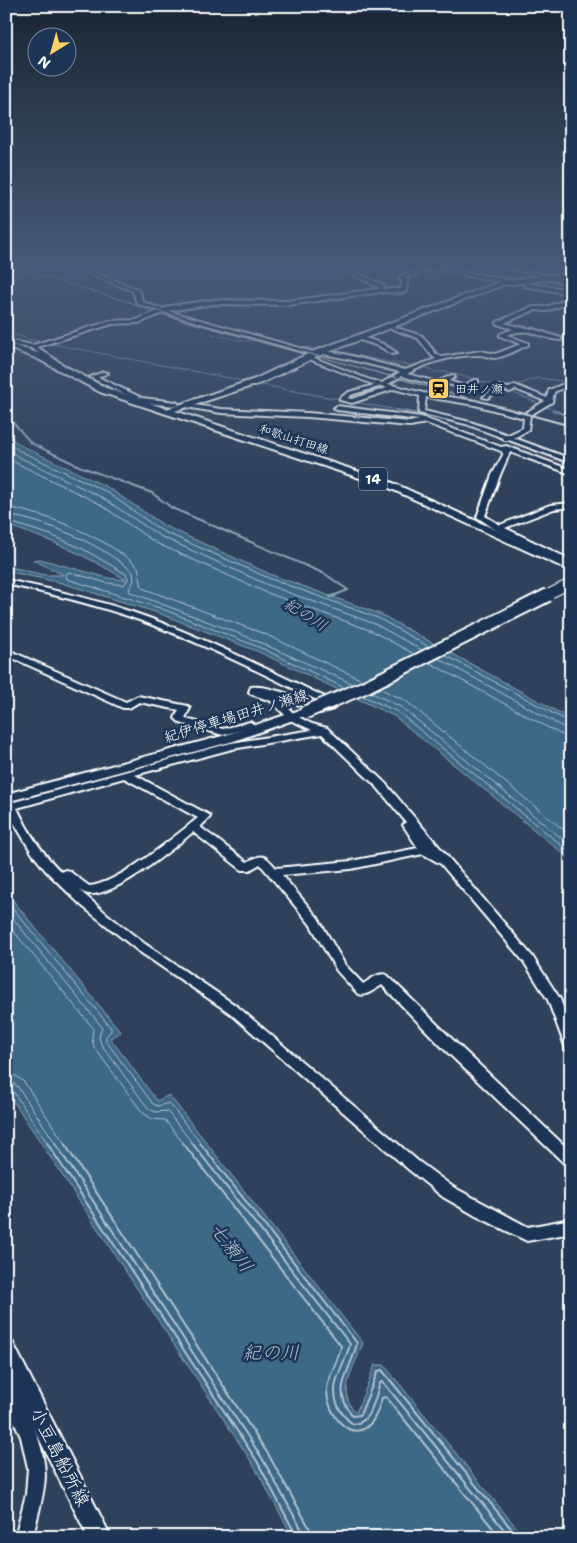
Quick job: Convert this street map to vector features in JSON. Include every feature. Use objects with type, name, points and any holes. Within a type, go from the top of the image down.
[{"type":"main road","points":[[168,410],[253,383],[307,357],[356,339]]},
{"type":"main road","name":"和歌山打田線","points":[[6,343],[41,357],[103,390],[139,400],[390,485],[571,568]]},
{"type":"main road","name":"紀伊停車場田井ノ瀬線","points":[[8,801],[161,760],[293,718],[365,688],[571,583]]},
{"type":"main road","name":"小豆島船所線","points":[[6,1350],[100,1537]]},
{"type":"street","points":[[33,347],[58,339]]},
{"type":"street","points":[[265,339],[317,353],[344,356],[438,384],[452,377]]},
{"type":"street","points":[[362,339],[381,345],[394,353]]},
{"type":"street","points":[[422,339],[434,355],[442,360]]},
{"type":"street","points":[[332,417],[339,401],[342,399],[351,394],[383,384],[404,373],[442,360],[482,353],[491,357],[496,356],[526,344],[513,339]]},
{"type":"street","points":[[6,343],[33,347],[50,357],[66,371]]},
{"type":"street","points":[[307,357],[355,377],[525,416],[550,401]]},
{"type":"street","points":[[105,373],[93,377],[139,400],[176,404]]},
{"type":"street","points":[[443,381],[465,388],[476,381]]},
{"type":"street","points":[[550,401],[551,392],[571,384]]},
{"type":"street","points":[[342,399],[352,400],[395,387]]},
{"type":"street","points":[[479,393],[489,387],[497,389]]},
{"type":"street","points":[[486,397],[499,387],[510,390],[515,387],[550,401]]},
{"type":"street","points":[[188,406],[221,411],[332,417],[410,424],[421,416],[423,394]]},
{"type":"street","points":[[337,408],[468,422],[571,472]]},
{"type":"street","points":[[421,416],[571,461]]},
{"type":"street","points":[[506,442],[526,429],[525,416]]},
{"type":"street","points":[[506,442],[505,457],[481,517],[499,528],[571,562]]},
{"type":"street","points":[[499,528],[553,507],[571,505]]},
{"type":"street","points":[[6,582],[56,593],[123,613],[187,636],[249,663],[330,703],[330,707],[320,710],[297,700],[254,689],[254,692],[274,699],[293,718],[309,726],[324,730],[381,785],[455,870],[528,960],[554,999],[571,1046]]},
{"type":"street","points":[[6,652],[126,706],[138,698],[185,708],[180,718],[183,721],[216,731],[224,732],[250,725]]},
{"type":"street","points":[[324,730],[260,738],[231,746],[161,760],[124,774],[8,801],[25,834],[43,858],[94,910],[124,935],[212,993],[234,1010],[413,1166],[448,1192],[527,1234],[571,1226]]},
{"type":"street","points":[[43,858],[82,887],[90,890],[96,889],[115,882],[137,869],[205,817],[124,774]]},
{"type":"street","points":[[381,785],[390,801],[425,850],[455,870]]},
{"type":"street","points":[[193,827],[246,867],[262,859],[314,921],[342,968],[362,991],[384,978],[477,1072],[571,1162]]},
{"type":"street","points":[[272,872],[352,866],[425,850]]},
{"type":"street","points":[[6,1388],[27,1428],[37,1469],[24,1537]]},
{"type":"water","name":"紀の川","points":[[6,434],[22,446],[107,487],[165,526],[272,575],[380,614],[571,719],[571,860],[394,716],[259,652],[158,613],[62,583],[6,571],[6,566],[45,575],[64,575],[33,560],[40,559],[108,578],[126,580],[68,549],[6,525]]},
{"type":"water","name":"紀の川","points":[[6,892],[121,1032],[110,1038],[157,1101],[169,1095],[363,1343],[347,1388],[350,1405],[356,1413],[375,1365],[384,1365],[524,1537],[293,1537],[253,1464],[6,1090]]},
{"type":"waterway","points":[[29,339],[249,382]]},
{"type":"waterway","points":[[234,339],[243,341],[261,340]]},
{"type":"waterway","points":[[288,345],[322,349]]},
{"type":"waterway","points":[[330,350],[393,363],[421,366],[435,372],[448,372],[501,387]]},
{"type":"waterway","points":[[507,388],[538,378],[571,382]]},
{"type":"waterway","points":[[257,384],[343,400]]},
{"type":"waterway","points":[[507,390],[556,411]]},
{"type":"waterway","points":[[353,402],[403,411]]},
{"type":"waterway","points":[[396,410],[426,415]]},
{"type":"waterway","points":[[553,410],[571,417]]},
{"type":"waterway","points":[[6,417],[11,420],[31,443],[79,466],[152,493],[172,508],[325,574],[348,590],[333,596]]},
{"type":"waterway","points":[[534,449],[571,463]]},
{"type":"railway","points":[[256,339],[516,411]]},
{"type":"railway","points":[[512,410],[571,426]]},
{"type":"place","name":"田井ノ瀬","points":[[439,389]]},
{"type":"water label","name":"七瀬川","points":[[232,1247]]}]
